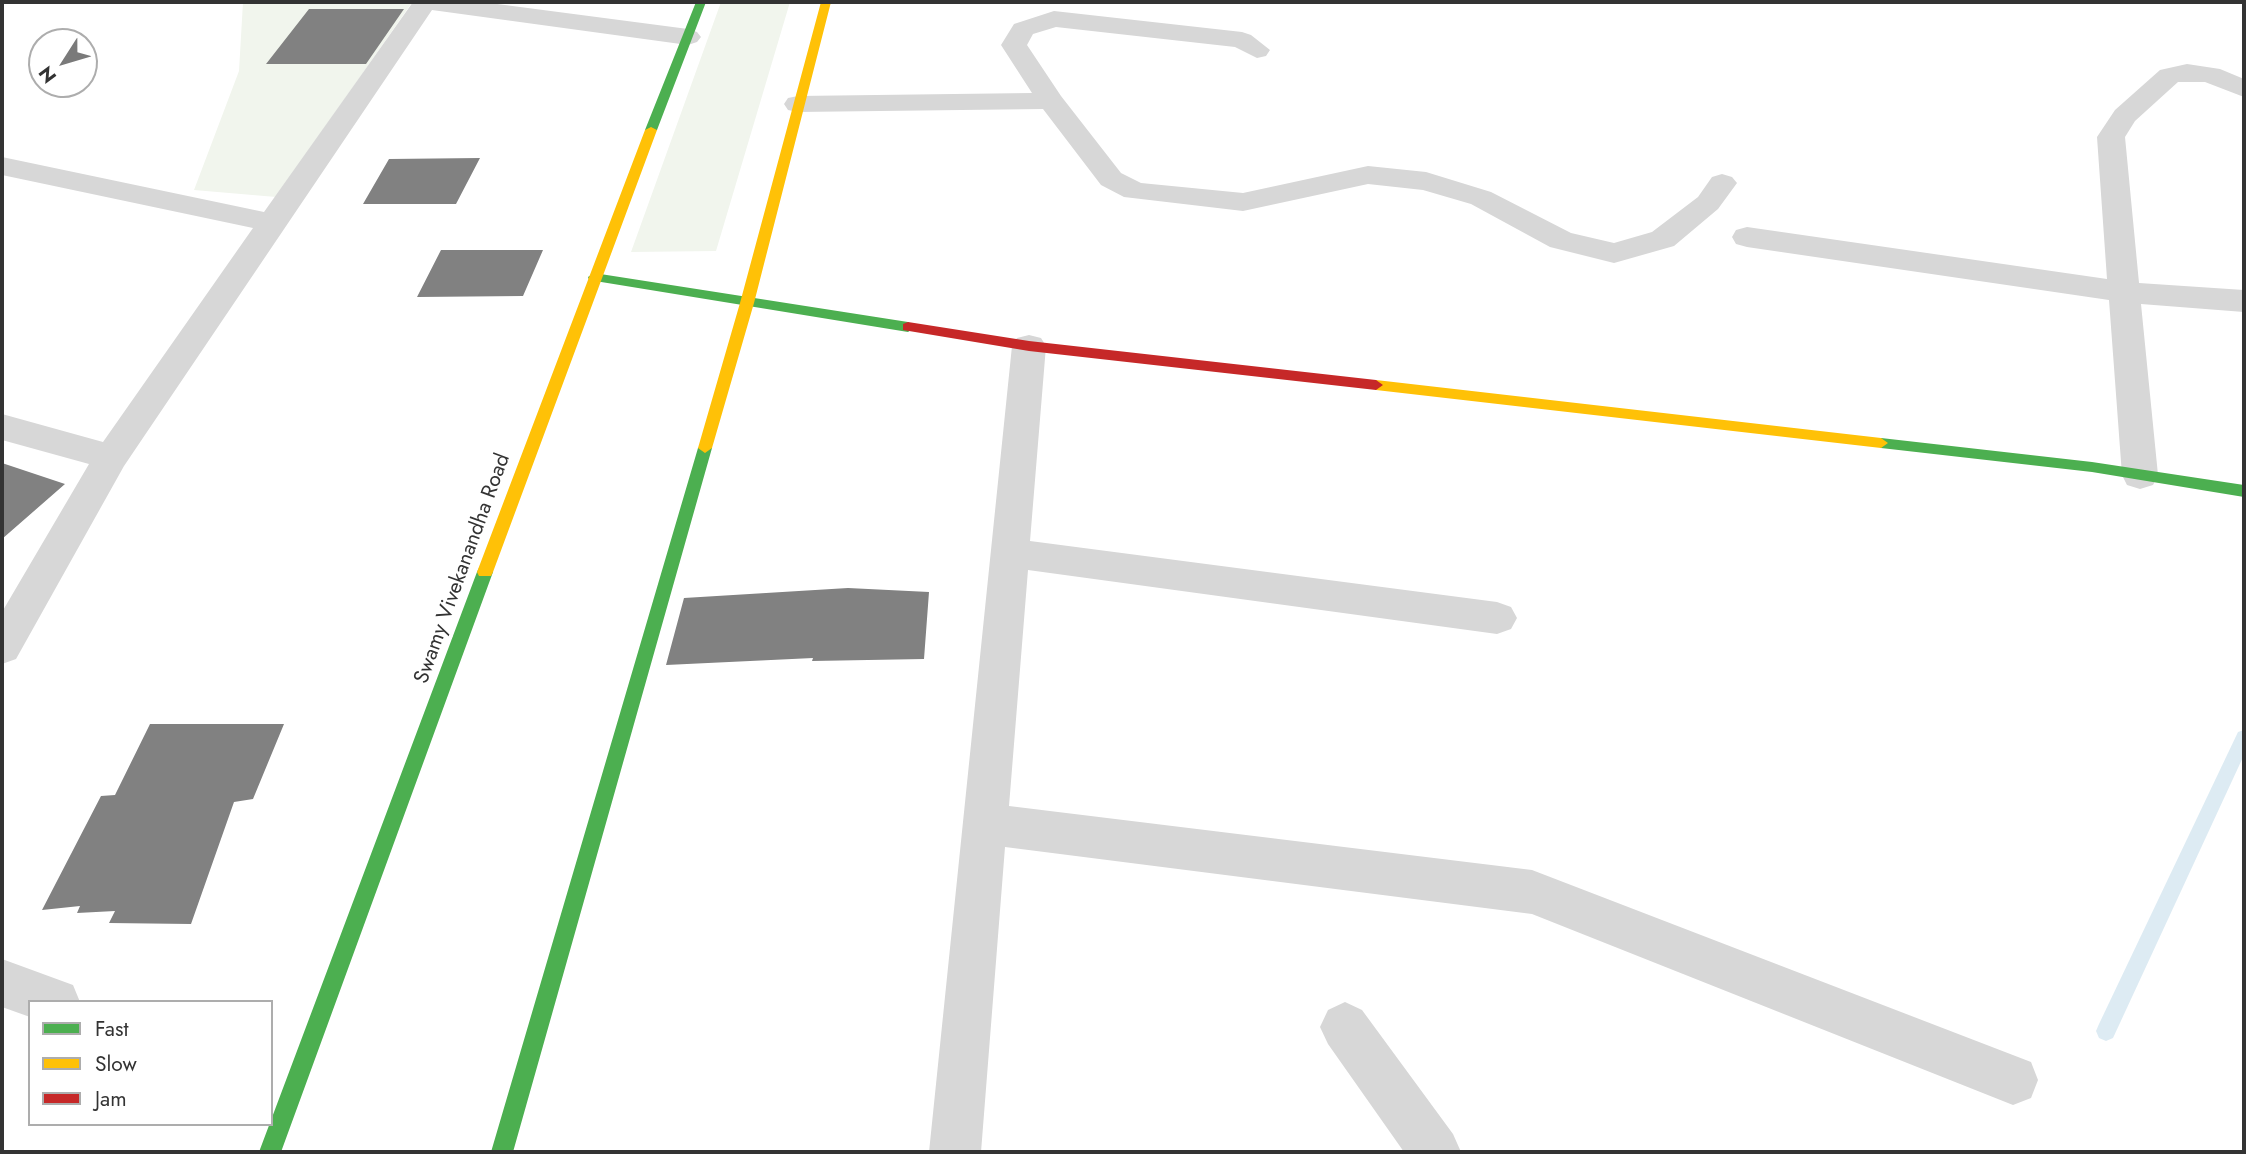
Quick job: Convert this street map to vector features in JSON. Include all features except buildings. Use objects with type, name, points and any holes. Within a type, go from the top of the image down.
[{"type":"main road","name":"Swamy Vivekanandha Road","points":[[270,1152],[283,1081],[701,2]]},
{"type":"main road","points":[[502,1152],[747,303],[826,2]]},
{"type":"main road","points":[[594,277],[1029,346],[2140,475],[2244,492]]},
{"type":"street","points":[[2,646],[111,457],[426,2],[688,37]]},
{"type":"street","points":[[1257,50],[1242,40],[1054,19],[1023,29],[1014,45],[1111,179],[1134,191],[1243,202],[1368,175],[1426,181],[1481,198],[1561,240],[1614,253],[1663,239],[1708,203],[1722,183]]},
{"type":"street","points":[[2140,475],[2111,137],[2124,116],[2169,76],[2187,72],[2211,75],[2244,89]]},
{"type":"street","points":[[798,104],[1052,101]]},
{"type":"street","points":[[2,166],[272,223]]},
{"type":"street","points":[[1747,237],[2123,292],[2244,301]]},
{"type":"street","points":[[955,1152],[1029,346]]},
{"type":"street","points":[[2,427],[111,457]]},
{"type":"street","points":[[1011,553],[1497,618]]},
{"type":"street","points":[[985,824],[1532,892],[2013,1080]]},
{"type":"street","points":[[2,983],[50,1000]]},
{"type":"street","points":[[1345,1027],[1435,1152]]},
{"type":"shaded area","points":[[243,2],[411,4],[276,197],[194,190],[239,71]]},
{"type":"shaded area","points":[[721,2],[790,2],[716,251],[631,252]]},
{"type":"waterway","points":[[2106,1031],[2244,737]]},
{"type":"traffic: fast","points":[[651,130],[701,2]]},
{"type":"traffic: fast","points":[[594,277],[908,327]]},
{"type":"traffic: fast","points":[[1881,443],[2092,467],[2244,491]]},
{"type":"traffic: fast","points":[[502,1152],[705,448]]},
{"type":"traffic: fast","points":[[270,1152],[485,572]]},
{"type":"traffic: slow","points":[[705,448],[747,303],[826,2]]},
{"type":"traffic: slow","points":[[485,572],[651,130]]},
{"type":"traffic: slow","points":[[1376,385],[1881,443]]},
{"type":"traffic: jam","points":[[908,327],[1029,346],[1376,385]]}]
